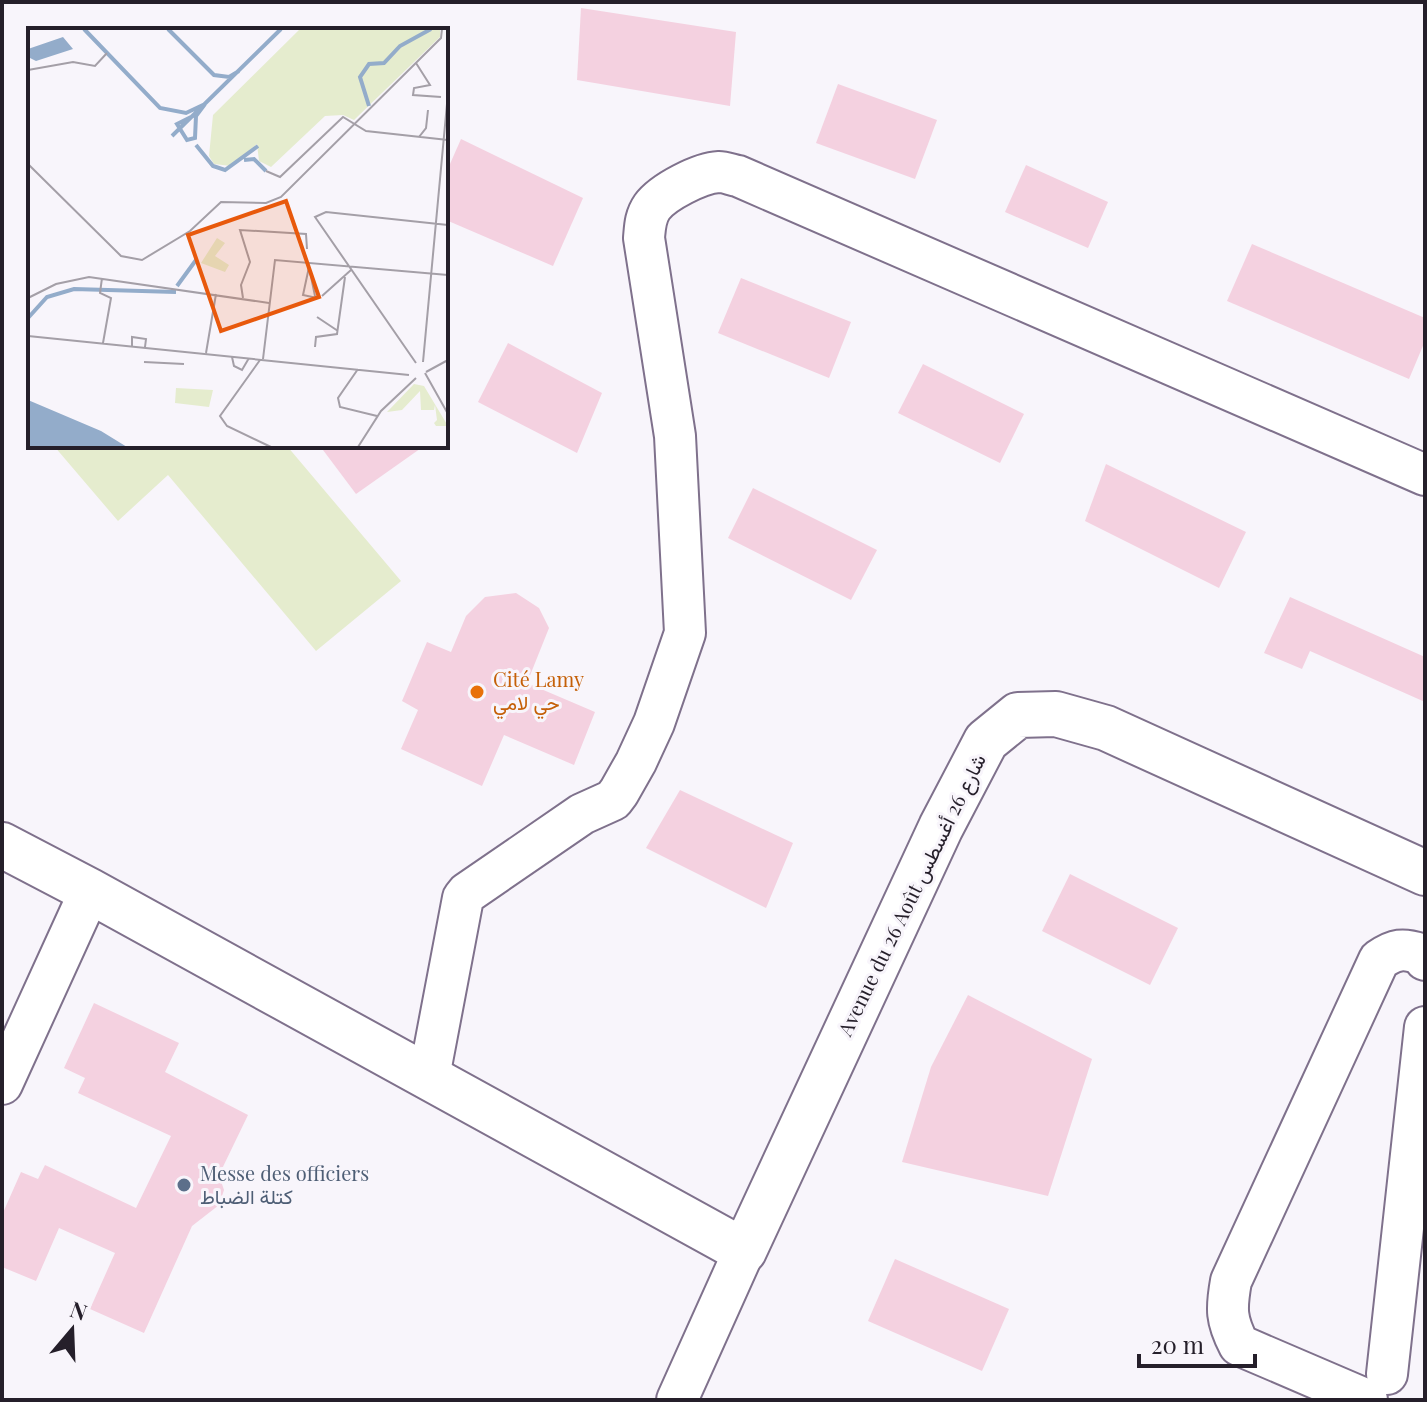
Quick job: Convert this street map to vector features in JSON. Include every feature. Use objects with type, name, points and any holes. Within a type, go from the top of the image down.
[{"type":"street","points":[[429,1077],[463,898],[582,814],[613,800],[636,762],[654,723],[685,633],[675,436],[644,238],[645,222],[662,197],[698,177],[719,172],[738,176],[1425,475]]},
{"type":"street","name":"Avenue du 26 Août شارع 26 أغسطس","points":[[677,1400],[941,827],[986,741],[1018,715],[1056,714],[1106,728],[1425,873]]},
{"type":"street","points":[[2,845],[744,1251]]},
{"type":"street","points":[[2,1084],[90,891]]},
{"type":"street","points":[[1380,1391],[1239,1345],[1229,1327],[1227,1304],[1231,1281],[1379,960],[1392,952],[1408,950],[1421,954],[1425,960]]},
{"type":"street","points":[[1380,1391],[1425,1027]]},
{"type":"street","points":[[1380,1391],[1396,1357],[1412,1347],[1425,1345]]},
{"type":"green space","points":[[56,448],[289,448],[401,581],[316,651],[168,475],[118,521]]},
{"type":"building","points":[[581,8],[736,32],[730,106],[577,80]]},
{"type":"building","points":[[838,84],[937,120],[915,179],[816,143]]},
{"type":"building","points":[[461,139],[583,198],[553,266],[448,221],[448,168]]},
{"type":"building","points":[[1026,165],[1108,202],[1088,248],[1005,212]]},
{"type":"building","points":[[1252,244],[1425,318],[1425,341],[1409,379],[1227,301]]},
{"type":"building","points":[[741,278],[851,322],[829,378],[718,333]]},
{"type":"building","points":[[508,343],[602,393],[577,453],[478,402]]},
{"type":"building","points":[[923,364],[1024,414],[1000,463],[898,413]]},
{"type":"building","points":[[322,448],[421,448],[356,494]]},
{"type":"building","points":[[1106,464],[1246,532],[1219,588],[1085,521]]},
{"type":"building","points":[[753,488],[877,550],[851,600],[728,538]]},
{"type":"building","name":"Cité Lamy حي لامي","points":[[516,593],[539,608],[549,628],[527,683],[595,712],[574,765],[504,735],[482,786],[401,749],[418,710],[402,701],[427,642],[451,652],[466,616],[485,597]]},
{"type":"building","points":[[1290,597],[1425,657],[1425,702],[1310,651],[1302,669],[1264,653]]},
{"type":"building","points":[[680,790],[793,843],[766,908],[646,848]]},
{"type":"building","points":[[1070,874],[1178,928],[1150,985],[1042,931]]},
{"type":"building","points":[[968,995],[1092,1059],[1048,1196],[902,1162],[931,1067]]},
{"type":"building","points":[[94,1003],[179,1043],[165,1072],[248,1115],[219,1175],[224,1190],[219,1205],[192,1226],[144,1333],[90,1309],[115,1253],[59,1228],[36,1281],[2,1267],[2,1215],[21,1172],[38,1179],[45,1165],[136,1208],[171,1136],[78,1093],[85,1078],[64,1068]]},
{"type":"building","points":[[895,1259],[1009,1309],[982,1371],[868,1321]]},
{"type":"place","name":"Cité Lamy حي لامي","points":[[477,692]]},
{"type":"place","name":"Messe des officiers كتلة الضباط","points":[[184,1185]]}]
